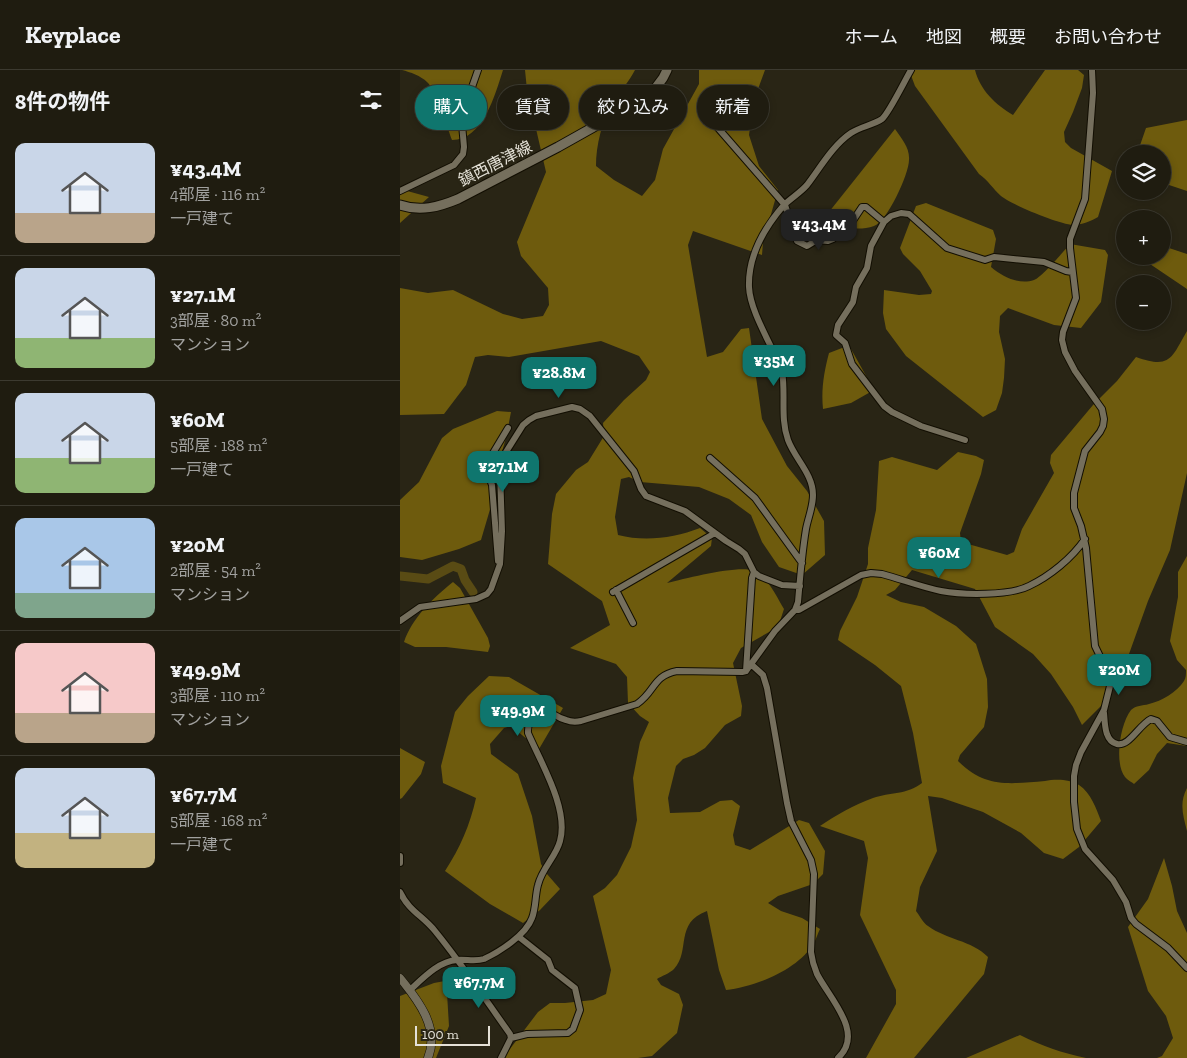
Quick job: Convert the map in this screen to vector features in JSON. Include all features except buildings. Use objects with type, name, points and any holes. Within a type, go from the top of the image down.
[{"type":"main road","name":"鎮西唐津線","points":[[400,205],[429,208],[458,199],[558,147],[640,101],[654,90],[667,70]]},
{"type":"street","points":[[400,190],[454,165],[459,160],[464,147],[462,124],[464,110],[478,70]]},
{"type":"street","points":[[410,990],[445,962],[483,959],[519,937],[531,922],[538,884],[542,873],[561,841],[562,829],[558,800],[528,734],[528,726],[531,720],[537,715],[546,714],[564,720],[581,721],[637,704],[644,699],[660,677],[668,673],[677,671],[746,671],[776,631],[795,610],[798,602],[806,527],[812,503],[812,486],[807,473],[788,442],[785,431],[782,371],[752,305],[749,288],[750,266],[754,252],[784,205],[804,188],[840,143],[852,133],[882,119],[888,113],[911,70]]},
{"type":"street","points":[[1092,70],[1093,92],[1085,199],[1070,239],[1076,298],[1063,332],[1062,340],[1065,352],[1102,409],[1104,419],[1100,432],[1090,442],[1085,451],[1074,493],[1074,508],[1085,539],[1095,646],[1109,679],[1108,695],[1104,710],[1076,765],[1074,802],[1077,829],[1085,849],[1113,880],[1123,897],[1131,918],[1136,924],[1168,948],[1187,968]]},
{"type":"street","points":[[720,130],[784,205],[797,241],[806,246],[817,240],[828,241],[833,239],[843,227],[852,222],[862,207],[866,207],[884,222]]},
{"type":"street","points":[[965,440],[921,426],[884,406],[852,364],[846,343],[836,335],[838,325],[852,302],[856,287],[867,268],[871,246],[884,222],[891,216],[901,213],[909,214],[947,248],[985,260],[994,257],[1044,262],[1072,272]]},
{"type":"street","points":[[400,621],[420,607],[482,597],[491,589],[500,564],[502,532],[500,471],[506,452],[523,425],[529,420],[536,416],[572,407],[580,409],[590,416],[634,471],[646,496],[685,511],[745,554],[754,572],[770,582],[800,586]]},
{"type":"street","points":[[500,564],[498,561],[492,485],[488,472],[490,458],[508,428]]},
{"type":"street","points":[[710,458],[755,498],[802,563]]},
{"type":"street","points":[[633,623],[615,591],[715,533]]},
{"type":"street","points":[[795,610],[799,610],[861,575],[871,573],[882,574],[942,591],[988,593],[1018,590],[1028,587],[1045,577],[1076,552],[1085,539]]},
{"type":"street","points":[[746,671],[752,578],[754,572]]},
{"type":"street","points":[[752,665],[763,674],[791,821],[814,874],[811,952],[813,962],[817,974],[845,1022],[848,1032],[848,1044],[838,1058]]},
{"type":"street","points":[[1104,710],[1107,736],[1113,743],[1119,745],[1126,743],[1144,722],[1151,719],[1157,721],[1170,737],[1187,742]]},
{"type":"street","points":[[400,856],[400,863]]},
{"type":"street","points":[[400,892],[405,903],[433,928],[510,1034],[511,1038],[501,1058]]},
{"type":"street","points":[[511,1038],[528,1034],[568,1033],[573,1029],[580,1010],[574,988],[552,970],[548,960],[519,937]]},
{"type":"street","points":[[400,978],[427,1017],[432,1034],[432,1048],[428,1058]]},
{"type":"shaded area","points":[[402,70],[503,70],[487,112],[487,85],[429,85],[422,78]]},
{"type":"shaded area","points":[[525,70],[635,70],[626,85],[579,85],[579,130],[602,130],[598,142],[596,166],[614,180],[642,196],[655,180],[663,149],[674,130],[687,130],[687,106],[697,88],[697,130],[750,130],[749,135],[759,166],[778,190],[763,242],[762,255],[693,231],[688,245],[707,357],[723,352],[741,329],[749,328],[762,419],[787,466],[807,491],[824,521],[825,555],[802,575],[779,567],[762,542],[751,515],[729,499],[699,487],[640,482],[629,477],[621,479],[615,517],[618,535],[659,538],[700,528],[712,538],[711,546],[667,583],[722,571],[752,570],[762,576],[784,609],[778,627],[741,648],[733,663],[742,706],[741,716],[725,725],[705,748],[683,759],[676,766],[668,798],[670,813],[700,812],[720,801],[732,800],[740,806],[733,835],[735,845],[750,850],[799,820],[809,823],[825,851],[823,874],[813,884],[778,896],[768,903],[781,911],[802,918],[820,929],[807,953],[775,976],[750,985],[726,990],[719,970],[707,911],[697,916],[690,923],[687,930],[679,962],[674,969],[657,979],[661,985],[679,994],[683,1005],[677,1033],[652,1056],[638,1058],[503,1058],[538,1012],[550,1003],[593,1000],[606,994],[611,970],[593,896],[605,888],[617,875],[631,847],[637,820],[633,778],[640,742],[649,722],[640,716],[628,703],[627,677],[616,664],[570,648],[610,625],[602,601],[548,564],[552,514],[556,494],[576,470],[588,462],[604,436],[603,423],[646,380],[650,372],[639,356],[601,341],[509,357],[488,355],[475,357],[466,385],[444,414],[400,415],[400,288],[428,293],[453,290],[503,314],[522,319],[543,316],[549,305],[548,288],[521,256],[517,242],[546,172],[536,130],[569,130],[569,85],[526,85]]},
{"type":"shaded area","points":[[699,70],[765,70],[760,85],[698,85]]},
{"type":"shaded area","points":[[909,70],[975,70],[981,84],[990,96],[1013,115],[1045,70],[1078,70],[1084,75],[1082,88],[1064,132],[1065,142],[1071,148],[1112,171],[1098,217],[1080,224],[1066,224],[1025,209],[1001,196],[979,174],[915,86]]},
{"type":"shaded area","points":[[1187,120],[1187,191],[1171,186],[1171,145],[1140,145],[1146,128]]},
{"type":"shaded area","points":[[895,129],[907,148],[909,160],[901,186],[885,216],[879,223],[867,228],[847,228],[821,222]]},
{"type":"shaded area","points":[[448,130],[475,130],[463,138],[452,140]]},
{"type":"shaded area","points":[[400,189],[429,197],[400,223]]},
{"type":"shaded area","points":[[926,203],[993,230],[996,239],[991,267],[1017,281],[1034,280],[1042,275],[1070,244],[1105,250],[1108,255],[1101,302],[1081,328],[1054,325],[1008,308],[1000,316],[999,332],[1005,359],[1002,393],[996,410],[983,417],[906,356],[886,329],[883,313],[884,290],[919,295],[931,294],[932,291],[920,271],[903,254],[900,248],[916,206]]},
{"type":"shaded area","points":[[1171,249],[1187,254],[1187,289],[1171,278],[1171,275],[1166,275],[1151,265],[1171,265]]},
{"type":"shaded area","points":[[1187,331],[1187,473],[1170,550],[1148,601],[1129,654],[1107,700],[1082,725],[1073,707],[1051,674],[1033,654],[995,627],[975,589],[912,570],[895,590],[886,595],[901,602],[924,607],[956,626],[976,644],[987,679],[988,707],[984,727],[960,755],[958,761],[978,776],[998,782],[1020,783],[1058,780],[1075,783],[1090,796],[1101,821],[1079,847],[1063,859],[1044,853],[1021,833],[983,812],[942,798],[928,796],[937,851],[920,887],[916,911],[923,921],[935,931],[967,943],[988,957],[984,974],[914,1058],[866,1058],[896,1004],[896,990],[860,915],[868,858],[864,841],[820,826],[845,810],[866,801],[879,796],[910,790],[922,783],[913,733],[901,686],[875,665],[838,640],[840,631],[857,597],[868,564],[868,548],[876,510],[879,461],[892,457],[937,470],[958,452],[984,460],[981,474],[960,533],[961,542],[1007,555],[1014,552],[1022,529],[1054,473],[1050,463],[1051,455],[1136,357],[1156,362],[1168,359],[1173,355]]},
{"type":"shaded area","points":[[842,348],[851,349],[874,390],[851,403],[823,409],[823,381],[829,353]]},
{"type":"shaded area","points":[[497,411],[511,412],[498,465],[491,506],[481,540],[422,560],[400,557],[400,500],[419,482],[442,438],[453,429]]},
{"type":"shaded area","points":[[1187,556],[1187,746],[1167,743],[1157,754],[1149,770],[1134,784],[1125,777],[1120,763],[1121,734],[1127,716],[1135,707],[1154,703],[1169,696],[1181,685],[1186,677],[1186,670],[1177,660],[1170,641],[1178,597],[1178,572]]},
{"type":"shaded area","points":[[453,582],[460,588],[488,638],[490,646],[488,652],[446,647],[415,647],[404,642],[412,625],[424,609]]},
{"type":"shaded area","points":[[489,676],[509,677],[563,708],[539,749],[511,726],[504,728],[490,744],[491,754],[518,774],[532,816],[541,864],[560,889],[540,910],[523,923],[490,904],[445,871],[464,836],[476,798],[443,783],[441,766],[455,712],[468,696]]},
{"type":"shaded area","points":[[400,748],[425,762],[421,774],[400,799]]},
{"type":"shaded area","points":[[1187,788],[1187,831],[1182,804]]},
{"type":"shaded area","points":[[1164,858],[1177,911],[1187,933],[1187,1058],[1157,1058],[1162,1056],[1173,1038],[1166,1016],[1148,991],[1128,927],[1148,899]]},
{"type":"shaded area","points":[[450,980],[447,993],[449,1026],[436,1058],[400,1058],[400,996],[434,983]]},
{"type":"shaded area","points":[[1020,1035],[1052,1049],[1086,1058],[966,1058]]},
{"type":"waterway","points":[[400,576],[428,579],[453,566],[461,569],[465,580],[473,592]]}]
